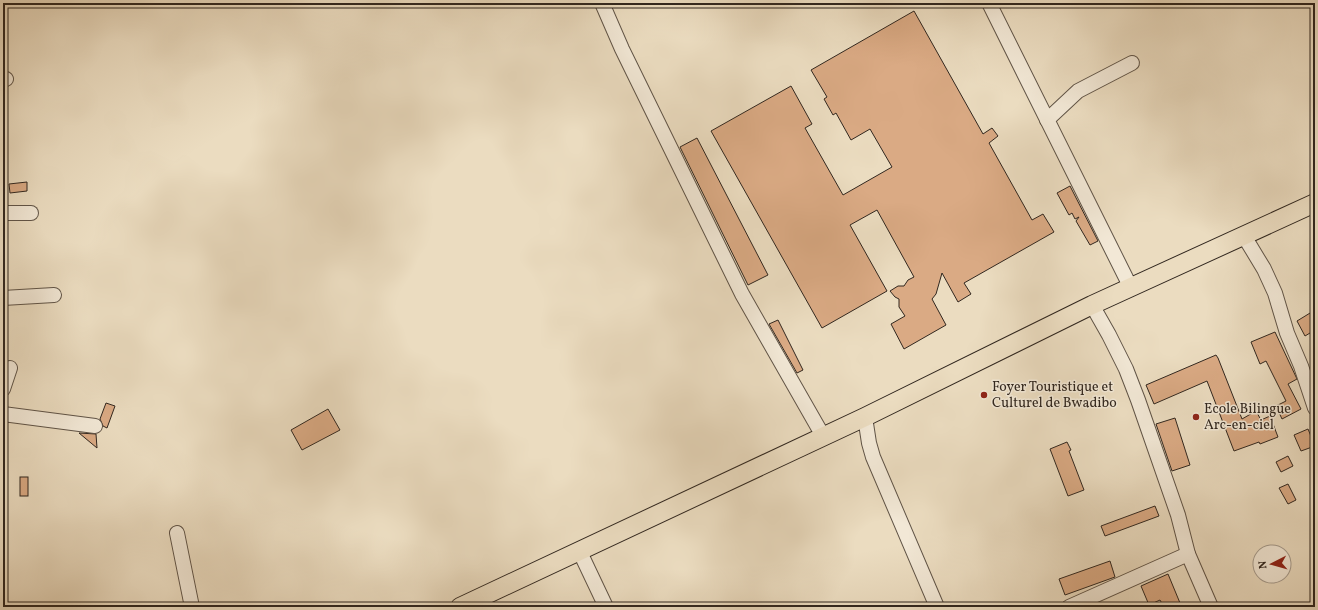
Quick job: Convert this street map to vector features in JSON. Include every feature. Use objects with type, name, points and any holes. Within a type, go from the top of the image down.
[{"type":"main road","points":[[460,607],[865,417],[1092,305],[1315,203]]},
{"type":"street","points":[[602,3],[622,49],[742,294],[823,436]]},
{"type":"street","points":[[989,3],[1131,288]]},
{"type":"street","points":[[1047,120],[1078,91],[1132,63]]},
{"type":"street","points":[[3,213],[31,213]]},
{"type":"street","points":[[1244,236],[1264,269],[1275,293],[1287,333],[1301,366],[1315,408]]},
{"type":"street","points":[[3,298],[54,295]]},
{"type":"street","points":[[1092,305],[1119,356],[1138,400],[1169,488],[1188,554],[1211,607]]},
{"type":"street","points":[[3,389],[10,368]]},
{"type":"street","points":[[3,414],[95,426]]},
{"type":"street","points":[[865,417],[873,457],[937,607]]},
{"type":"street","points":[[177,533],[192,607]]},
{"type":"street","points":[[579,550],[606,607]]},
{"type":"street","points":[[1069,607],[1188,554]]},
{"type":"building","points":[[914,11],[983,134],[992,128],[998,136],[989,143],[1032,220],[1043,214],[1054,232],[964,283],[971,294],[958,302],[942,273],[936,294],[932,299],[946,325],[904,349],[891,324],[905,316],[899,307],[899,299],[890,291],[898,286],[904,286],[908,280],[914,277],[877,210],[850,225],[887,291],[822,328],[711,131],[791,86],[812,124],[805,128],[843,195],[892,167],[870,129],[851,140],[836,113],[833,115],[824,99],[827,97],[811,70]]},
{"type":"building","points":[[697,138],[768,275],[748,285],[680,147]]},
{"type":"building","points":[[27,182],[27,191],[10,193],[9,184]]},
{"type":"building","points":[[1070,186],[1098,241],[1090,245],[1076,221],[1079,217],[1075,219],[1072,213],[1069,215],[1057,193]]},
{"type":"building","points":[[1315,310],[1315,330],[1305,336],[1297,321]]},
{"type":"building","points":[[778,320],[803,370],[797,373],[769,324]]},
{"type":"building","points":[[1275,332],[1297,379],[1288,384],[1301,409],[1282,419],[1276,406],[1286,401],[1266,361],[1260,364],[1251,342]]},
{"type":"building","points":[[1216,355],[1242,419],[1256,411],[1261,420],[1270,416],[1278,437],[1260,444],[1259,442],[1234,451],[1207,381],[1154,404],[1146,385]]},
{"type":"building","points":[[106,403],[115,406],[107,428],[103,426],[100,419]]},
{"type":"building","points":[[328,409],[340,430],[302,450],[291,430]]},
{"type":"building","points":[[1175,418],[1190,465],[1172,471],[1156,424]]},
{"type":"building","points":[[1308,429],[1315,446],[1301,451],[1294,435]]},
{"type":"building","points":[[79,433],[96,434],[97,448]]},
{"type":"building","points":[[1067,442],[1084,490],[1068,496],[1050,449]]},
{"type":"building","points":[[1288,456],[1293,466],[1281,472],[1276,462]]},
{"type":"building","points":[[20,477],[28,477],[28,496],[20,496]]},
{"type":"building","points":[[1288,484],[1296,500],[1288,504],[1279,488]]},
{"type":"building","points":[[1155,506],[1159,516],[1105,536],[1101,526]]},
{"type":"building","points":[[1110,561],[1115,577],[1065,595],[1059,579]]},
{"type":"building","points":[[1168,574],[1180,603],[1173,607],[1164,607],[1160,600],[1149,605],[1141,586]]},
{"type":"place","name":"Foyer Touristique et Culturel de Bwadibo","points":[[984,395]]},
{"type":"place","name":"Ecole Bilingue Arc-en-ciel","points":[[1196,417]]}]
